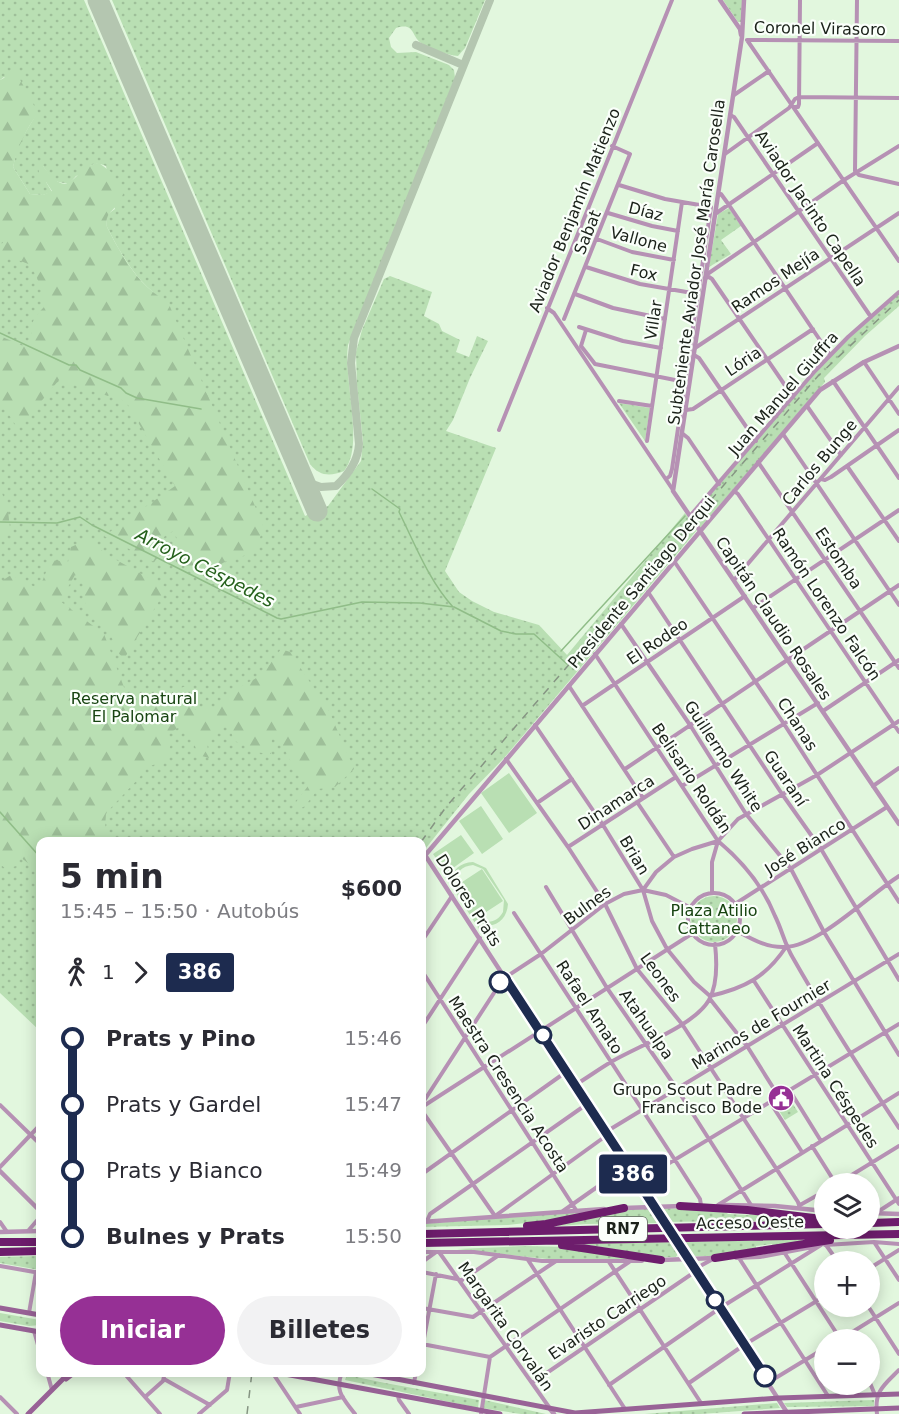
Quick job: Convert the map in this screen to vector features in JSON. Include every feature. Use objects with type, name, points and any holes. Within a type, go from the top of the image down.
[{"type":"highway","points":[[680,1206],[814,1220]]},
{"type":"highway","points":[[454,1233],[546,1224],[624,1208]]},
{"type":"highway","name":"Acceso Oeste","points":[[426,1234],[814,1221]]},
{"type":"highway","points":[[880,1222],[899,1222]]},
{"type":"highway","name":"Acceso Oeste","points":[[880,1234],[899,1234]]},
{"type":"highway","name":"Acceso Oeste","points":[[426,1243],[814,1236]]},
{"type":"highway","points":[[714,1259],[836,1239]]},
{"type":"highway","points":[[520,1241],[578,1246],[661,1260]]},
{"type":"highway","points":[[0,1242],[36,1242]]},
{"type":"highway","points":[[0,1252],[36,1251]]},
{"type":"main road","points":[[0,1308],[36,1314]]},
{"type":"main road","points":[[0,1325],[36,1331]]},
{"type":"main road","points":[[28,1414],[65,1377]]},
{"type":"main road","points":[[57,1385],[68,1377]]},
{"type":"main road","points":[[300,1377],[500,1414]]},
{"type":"main road","points":[[385,1377],[552,1411],[575,1413],[779,1398],[876,1395]]},
{"type":"main road","points":[[880,1395],[899,1394]]},
{"type":"main road","points":[[744,1414],[877,1411],[899,1408]]},
{"type":"street","name":"Aviador Benjamín Matienzo","points":[[498,430],[672,0]]},
{"type":"street","points":[[720,0],[899,261]]},
{"type":"street","name":"Subteniente Aviador José María Carosella","points":[[673,491],[714,210],[733,95],[745,39],[744,0]]},
{"type":"street","points":[[799,97],[800,0]]},
{"type":"street","points":[[856,172],[857,0]]},
{"type":"street","name":"Coronel Virasoro","points":[[745,39],[899,41]]},
{"type":"street","points":[[733,95],[769,71]]},
{"type":"street","points":[[724,155],[793,106],[795,99],[799,97],[899,98]]},
{"type":"street","name":"Aviador Jacinto Capella","points":[[730,115],[734,117],[748,137],[871,317]]},
{"type":"street","points":[[619,185],[642,193],[714,210],[729,205],[818,143]]},
{"type":"street","name":"Sabat","points":[[564,319],[630,154],[612,146]]},
{"type":"street","points":[[706,277],[754,241],[844,180],[899,147]]},
{"type":"street","points":[[856,172],[899,184]]},
{"type":"street","points":[[718,195],[721,194],[729,205],[830,354]]},
{"type":"street","name":"Villar","points":[[647,441],[682,202]]},
{"type":"street","points":[[666,479],[670,476],[672,469],[698,294],[714,210]]},
{"type":"street","name":"Díaz","points":[[608,213],[678,231]]},
{"type":"street","name":"Ramos Mejía","points":[[694,352],[739,318],[899,213]]},
{"type":"street","name":"Vallone","points":[[597,239],[625,250],[674,260]]},
{"type":"street","name":"Fox","points":[[586,267],[627,281],[698,294]]},
{"type":"street","points":[[706,277],[712,279],[793,397]]},
{"type":"street","name":"Juan Manuel Giuffra","points":[[690,516],[830,354],[899,292]]},
{"type":"street","points":[[575,294],[613,308],[665,319]]},
{"type":"street","name":"Capitán Claudio Rosales","points":[[547,308],[554,313],[899,824]]},
{"type":"street","points":[[579,327],[622,341],[661,348]]},
{"type":"street","name":"Lória","points":[[686,410],[693,409],[813,329]]},
{"type":"street","points":[[586,330],[582,346],[595,364],[685,382]]},
{"type":"street","name":"Presidente Santiago Derqui","points":[[426,853],[822,388],[864,362],[899,346]]},
{"type":"street","points":[[694,352],[756,441]]},
{"type":"street","points":[[864,362],[899,414]]},
{"type":"street","points":[[833,381],[899,478]]},
{"type":"street","name":"Carlos Bunge","points":[[734,580],[899,387]]},
{"type":"street","points":[[619,401],[652,405]]},
{"type":"street","points":[[807,406],[841,455]]},
{"type":"street","points":[[821,479],[825,480],[899,430]]},
{"type":"street","points":[[683,434],[719,484]]},
{"type":"street","points":[[783,434],[899,605]]},
{"type":"street","name":"Estomba","points":[[758,462],[897,661],[899,669]]},
{"type":"street","points":[[847,466],[899,542]]},
{"type":"street","name":"Ramón Lorenzo Falcón","points":[[734,491],[899,732]]},
{"type":"street","points":[[753,608],[899,510]]},
{"type":"street","name":"Chanas","points":[[674,561],[784,724],[899,902]]},
{"type":"street","points":[[625,769],[899,585]]},
{"type":"street","name":"Guaraní","points":[[648,592],[821,849],[899,980]]},
{"type":"street","name":"El Rodeo","points":[[582,706],[745,596]]},
{"type":"street","name":"Guillermo White","points":[[621,624],[690,725],[746,814],[791,869],[853,982],[899,1055]]},
{"type":"street","name":"Belisario Roldán","points":[[595,654],[718,841],[744,865],[761,888],[775,914],[786,947],[818,1003],[899,1128]]},
{"type":"street","points":[[823,711],[897,661]]},
{"type":"street","points":[[569,686],[643,798]]},
{"type":"street","name":"Dinamarca","points":[[682,786],[818,703]]},
{"type":"street","points":[[712,893],[712,866],[718,841],[732,824],[817,775],[899,721]]},
{"type":"street","name":"Brian","points":[[535,725],[603,825],[643,890],[652,921],[667,949],[694,982],[710,997],[747,1046],[779,1097]]},
{"type":"street","name":"Leones","points":[[506,759],[605,904],[637,969],[682,1024],[800,1206]]},
{"type":"street","points":[[873,786],[899,768]]},
{"type":"street","name":"Dinamarca","points":[[568,847],[676,777]]},
{"type":"street","points":[[537,803],[572,779]]},
{"type":"street","points":[[637,802],[674,857]]},
{"type":"street","name":"José Bianco","points":[[735,904],[887,807]]},
{"type":"street","points":[[691,908],[666,895],[643,890],[656,872],[674,857],[718,841]]},
{"type":"street","name":"Dolores Prats","points":[[426,861],[452,896],[787,1413]]},
{"type":"street","points":[[737,931],[767,945],[786,947],[805,943],[824,932],[899,876]]},
{"type":"street","name":"Atahualpa","points":[[546,887],[607,988],[647,1043],[751,1204]]},
{"type":"street","name":"Bulnes","points":[[426,1100],[505,978],[541,954],[605,904],[624,894],[643,890]]},
{"type":"street","points":[[712,893],[725,896],[735,904],[740,917],[737,931],[731,938],[715,944],[707,944],[693,933],[688,921],[691,908],[700,898],[712,893]]},
{"type":"street","points":[[426,935],[452,896]]},
{"type":"street","name":"Rafael Amato","points":[[514,913],[700,1199],[701,1205]]},
{"type":"street","points":[[426,1104],[693,933]]},
{"type":"street","points":[[426,1021],[480,939]]},
{"type":"street","points":[[575,1085],[611,1062],[694,1016],[710,997],[716,971],[715,944]]},
{"type":"street","points":[[710,997],[754,981],[764,974],[786,947]]},
{"type":"street","name":"Marinos de Fournier","points":[[495,1216],[643,1110],[899,954]]},
{"type":"street","name":"Maestra Cresencia Acosta","points":[[426,977],[576,1210]]},
{"type":"street","name":"Martina Céspedes","points":[[754,981],[898,1200]]},
{"type":"street","points":[[638,1182],[899,1024]]},
{"type":"street","points":[[426,1170],[566,1072]]},
{"type":"street","points":[[789,1091],[821,1141]]},
{"type":"street","points":[[718,1205],[899,1093]]},
{"type":"street","points":[[770,1102],[802,1152]]},
{"type":"street","points":[[426,1219],[430,1214],[587,1103]]},
{"type":"street","points":[[0,1105],[36,1140]]},
{"type":"street","points":[[426,1113],[495,1216]]},
{"type":"street","points":[[36,1129],[0,1169],[36,1207]]},
{"type":"street","points":[[812,1146],[830,1173]]},
{"type":"street","points":[[854,1173],[899,1146]]},
{"type":"street","points":[[563,1211],[627,1166]]},
{"type":"street","points":[[800,1206],[814,1198]]},
{"type":"street","points":[[880,1209],[898,1200]]},
{"type":"street","points":[[426,1222],[653,1206],[751,1204],[814,1209]]},
{"type":"street","points":[[880,1213],[899,1214]]},
{"type":"street","points":[[0,1222],[7,1232]]},
{"type":"street","points":[[28,1231],[36,1222]]},
{"type":"street","points":[[0,1232],[36,1231]]},
{"type":"street","points":[[874,1242],[899,1280]]},
{"type":"street","points":[[426,1252],[457,1251],[528,1260],[630,1261],[760,1257],[824,1245],[874,1242],[899,1244]]},
{"type":"street","points":[[824,1245],[829,1251]]},
{"type":"street","points":[[609,1385],[720,1308],[824,1245]]},
{"type":"street","points":[[426,1259],[438,1251]]},
{"type":"street","name":"Margarita Corvalán","points":[[438,1251],[552,1411]]},
{"type":"street","points":[[880,1262],[899,1251]]},
{"type":"street","points":[[784,1252],[814,1298]]},
{"type":"street","points":[[426,1273],[459,1280],[465,1279],[500,1255]]},
{"type":"street","points":[[739,1258],[828,1396]]},
{"type":"street","points":[[702,1265],[714,1259]]},
{"type":"street","points":[[528,1260],[626,1409]]},
{"type":"street","points":[[426,1309],[468,1317],[482,1312],[556,1261]]},
{"type":"street","points":[[609,1261],[701,1403]]},
{"type":"street","points":[[426,1347],[490,1357],[630,1261]]},
{"type":"street","points":[[0,1266],[36,1273]]},
{"type":"street","name":"Evaristo Carriego","points":[[532,1383],[696,1271]]},
{"type":"street","points":[[426,1325],[436,1274]]},
{"type":"street","points":[[29,1313],[36,1282]]},
{"type":"street","points":[[688,1383],[814,1302]]},
{"type":"street","points":[[857,1329],[899,1303]]},
{"type":"street","points":[[875,1318],[899,1354]]},
{"type":"street","points":[[769,1382],[814,1355]]},
{"type":"street","points":[[481,1412],[490,1357]]},
{"type":"street","points":[[880,1388],[899,1370]]},
{"type":"street","points":[[48,1377],[52,1390]]},
{"type":"street","points":[[127,1377],[160,1414]]},
{"type":"street","points":[[199,1414],[227,1390],[229,1377]]},
{"type":"street","points":[[276,1377],[300,1414]]},
{"type":"street","points":[[340,1377],[337,1384],[354,1414]]},
{"type":"street","points":[[414,1383],[415,1377]]},
{"type":"street","points":[[145,1397],[164,1379],[210,1405]]},
{"type":"street","points":[[398,1395],[409,1414]]},
{"type":"street","points":[[876,1395],[877,1411]]},
{"type":"street","points":[[0,1397],[17,1414]]},
{"type":"street","points":[[296,1407],[343,1397]]},
{"type":"green space","name":"Reserva natural El Palomar","points":[[0,0],[84,0],[305,516],[328,506],[361,461],[363,441],[356,352],[362,330],[384,279],[390,276],[432,292],[424,316],[439,324],[442,331],[460,340],[456,352],[469,357],[477,336],[488,341],[446,431],[496,448],[445,571],[459,592],[494,612],[539,625],[567,655],[685,513],[697,530],[504,758],[469,794],[426,848],[426,837],[36,837],[36,1027],[0,993],[0,166],[242,556],[168,303],[139,279],[107,227],[107,216],[115,209],[106,166],[92,165],[70,183],[65,183],[54,179],[43,166],[46,182],[52,192],[43,195],[30,194],[13,167],[18,145],[37,113],[4,77],[0,80]]},
{"type":"green space","points":[[112,0],[485,0],[465,48],[458,56],[425,45],[407,27],[396,28],[389,38],[391,47],[397,53],[416,52],[449,65],[454,70],[455,78],[348,345],[353,446],[350,460],[344,471],[326,474],[310,464]]},
{"type":"green space","points":[[723,0],[742,0],[741,22],[738,22]]},
{"type":"green space","points":[[16,72],[38,113],[22,139],[13,167],[30,194],[43,195],[52,191],[46,182],[41,181],[39,166],[43,166],[60,183],[72,181],[83,170],[99,163],[111,172],[123,194],[107,217],[107,227],[139,279],[168,302],[263,525],[259,540],[251,553],[228,561],[216,569],[212,576],[225,587],[184,566],[183,552],[174,531],[162,540],[159,547],[160,555],[154,562],[104,536],[175,486],[128,405],[112,392],[108,396],[59,380],[18,429],[0,400],[0,336],[28,348],[34,341],[31,327],[44,307],[41,287],[31,265],[1,257],[3,242],[0,241],[0,80]]},
{"type":"green space","points":[[729,208],[741,226],[721,240],[731,254],[709,267],[718,214]]},
{"type":"green space","points":[[899,293],[899,306],[865,336],[824,378],[825,382],[700,528],[692,516],[830,355]]},
{"type":"green space","points":[[619,403],[650,408],[645,441]]},
{"type":"green space","points":[[0,487],[8,511],[10,528],[0,536]]},
{"type":"green space","name":"Reserva natural El Palomar","points":[[87,540],[111,557],[167,588],[124,659],[109,632],[89,613],[84,596],[83,580],[75,575],[60,601],[104,634],[131,706],[186,686],[195,710],[215,708],[227,694],[262,675],[281,649],[290,652],[329,711],[354,769],[335,787],[318,789],[305,806],[296,811],[293,806],[308,786],[293,766],[280,740],[272,733],[271,754],[254,752],[247,745],[234,741],[229,725],[219,729],[207,743],[209,758],[198,755],[192,737],[181,726],[165,736],[171,744],[165,761],[144,768],[140,777],[106,813],[105,830],[109,837],[36,837],[36,869],[20,857],[16,866],[6,869],[0,864],[0,582],[11,575],[39,589],[51,560],[68,562],[71,547]]},
{"type":"green space","points":[[509,773],[537,813],[509,833],[481,793]]},
{"type":"green space","points":[[481,806],[503,839],[482,854],[459,821]]},
{"type":"green space","points":[[461,835],[474,853],[446,873],[433,854]]},
{"type":"green space","points":[[473,862],[486,868],[508,904],[500,921],[491,925],[481,924],[484,928],[480,931],[452,883],[453,873],[467,863]],"holes":[[[473,865],[483,869],[504,900],[503,912],[491,921],[477,918],[503,901],[482,869],[456,886],[460,892],[455,887],[457,875],[462,869]]]},
{"type":"green space","name":"Plaza Atilio Cattaneo","points":[[714,896],[730,903],[737,919],[730,935],[714,942],[698,935],[691,919],[698,903]]},
{"type":"green space","points":[[787,1095],[798,1112],[785,1120],[774,1103]]},
{"type":"green space","points":[[650,1208],[659,1223],[545,1227],[621,1210]]},
{"type":"green space","points":[[664,1208],[725,1211],[728,1214],[750,1214],[798,1220],[666,1222],[658,1210]]},
{"type":"green space","points":[[604,1209],[552,1220],[508,1225],[426,1227],[426,1224]]},
{"type":"green space","points":[[819,1239],[773,1247],[772,1244],[756,1246],[756,1248],[714,1256],[689,1256],[679,1242]]},
{"type":"green space","points":[[672,1242],[679,1252],[676,1257],[659,1257],[582,1244]]},
{"type":"green space","points":[[524,1246],[571,1247],[644,1259],[547,1259],[457,1249]]},
{"type":"green space","points":[[36,1256],[36,1269],[0,1263],[0,1257]]},
{"type":"green space","points":[[0,1313],[36,1319],[36,1325],[29,1326],[0,1321]]},
{"type":"green space","points":[[346,1377],[356,1377],[479,1400],[478,1408],[345,1380]]},
{"type":"green space","points":[[484,1400],[546,1414],[521,1414],[482,1408]]},
{"type":"green space","points":[[874,1400],[874,1406],[787,1407],[784,1403]]},
{"type":"green space","points":[[777,1403],[780,1408],[700,1414],[645,1414]]},
{"type":"waterway","points":[[0,333],[69,365],[76,365],[80,370],[121,388],[137,398],[201,409]]},
{"type":"waterway","points":[[372,489],[400,509],[399,512],[430,574],[453,607]]},
{"type":"waterway","points":[[561,651],[685,516]]},
{"type":"waterway","name":"Arroyo Céspedes","points":[[0,522],[57,523],[80,517],[281,619],[362,602],[420,603],[454,607],[501,631],[534,634],[567,664]]},
{"type":"waterway","points":[[0,812],[36,852]]},
{"type":"taxiway","points":[[304,481],[321,487],[336,486],[345,477],[357,456],[359,444],[351,363],[354,338],[490,0]]},
{"type":"taxiway","points":[[416,45],[463,65]]},
{"type":"runway","points":[[98,0],[317,511]]},
{"type":"railway","points":[[425,837],[446,807],[818,376],[899,300]]},
{"type":"railway","points":[[247,1414],[251,1377]]},
{"type":"bus line","name":"386","points":[[500,982],[505,978],[765,1376]]},
{"type":"place","name":"Grupo Scout Padre Francisco Bode","points":[[781,1098]]}]
